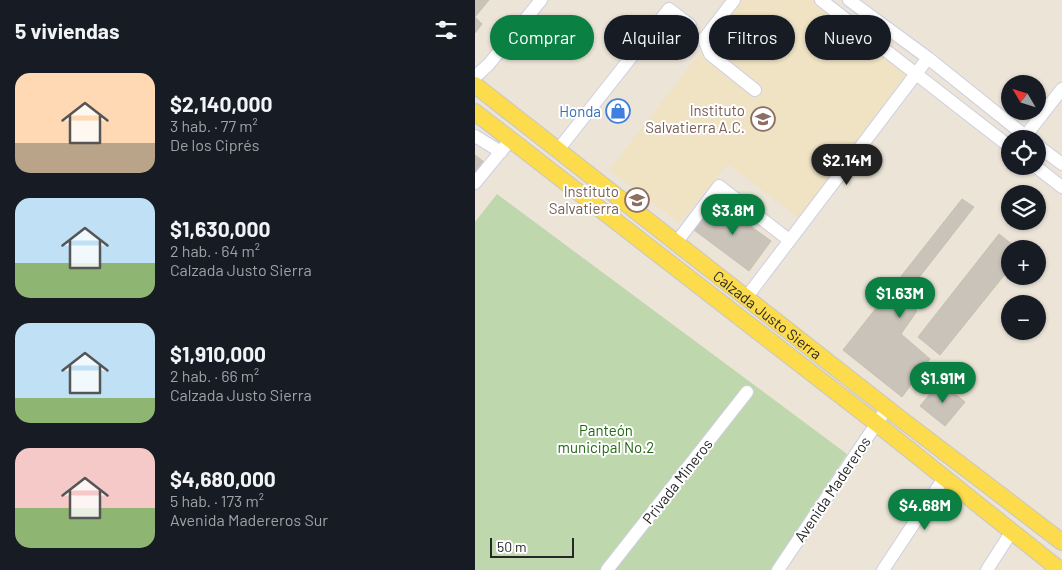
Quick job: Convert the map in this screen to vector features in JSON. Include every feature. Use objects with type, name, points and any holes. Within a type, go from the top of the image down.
[{"type":"main road","name":"Calzada Justo Sierra","points":[[475,85],[887,408],[1062,542]]},
{"type":"main road","name":"Calzada Justo Sierra","points":[[475,112],[505,146],[876,423],[1060,570]]},
{"type":"street","points":[[475,77],[489,64],[541,0]]},
{"type":"street","points":[[734,0],[704,39],[710,54],[755,90]]},
{"type":"street","points":[[821,0],[1001,139]]},
{"type":"street","points":[[849,0],[928,58],[1015,130]]},
{"type":"street","points":[[664,15],[669,9],[677,15]]},
{"type":"street","points":[[746,298],[928,58]]},
{"type":"street","points":[[558,150],[629,60]]},
{"type":"street","points":[[1031,130],[1062,89]]},
{"type":"street","points":[[475,136],[505,146],[475,184]]},
{"type":"street","points":[[1046,152],[1062,164]]},
{"type":"street","points":[[1046,175],[1062,187]]},
{"type":"street","points":[[676,243],[719,186],[789,240]]},
{"type":"street","name":"Privada Mineros","points":[[607,570],[747,392]]},
{"type":"street","name":"Avenida Madereros","points":[[778,570],[887,408]]},
{"type":"street","points":[[883,570],[944,478]]},
{"type":"street","points":[[987,570],[1012,531]]},
{"type":"shaded area","name":"Instituto Salvatierra A.C.","points":[[741,0],[820,0],[839,15],[805,15],[805,60],[891,60],[891,56],[914,74],[800,219],[728,164],[679,223],[609,170],[694,60],[699,60],[699,54],[709,41],[709,60],[795,60],[795,15],[729,15]]},
{"type":"green space","name":"Panteón municipal No.2","points":[[497,194],[847,454],[771,570],[475,570],[475,222]]},
{"type":"building","points":[[475,0],[489,0],[475,17]]},
{"type":"building","points":[[475,17],[482,24],[475,33]]},
{"type":"building","points":[[475,155],[488,165],[480,176],[475,172]]},
{"type":"building","points":[[962,199],[974,207],[903,298],[917,311],[901,334],[930,359],[902,397],[843,350]]},
{"type":"building","points":[[716,201],[771,241],[749,271],[694,230]]},
{"type":"building","points":[[999,234],[1007,240],[1001,240],[1001,279],[940,355],[918,337]]},
{"type":"building","points":[[940,382],[965,402],[945,426],[920,406]]},
{"type":"place","name":"Honda","points":[[618,111]]},
{"type":"place","name":"Instituto Salvatierra A.C.","points":[[763,119]]},
{"type":"place","name":"Instituto Salvatierra","points":[[637,200]]}]
